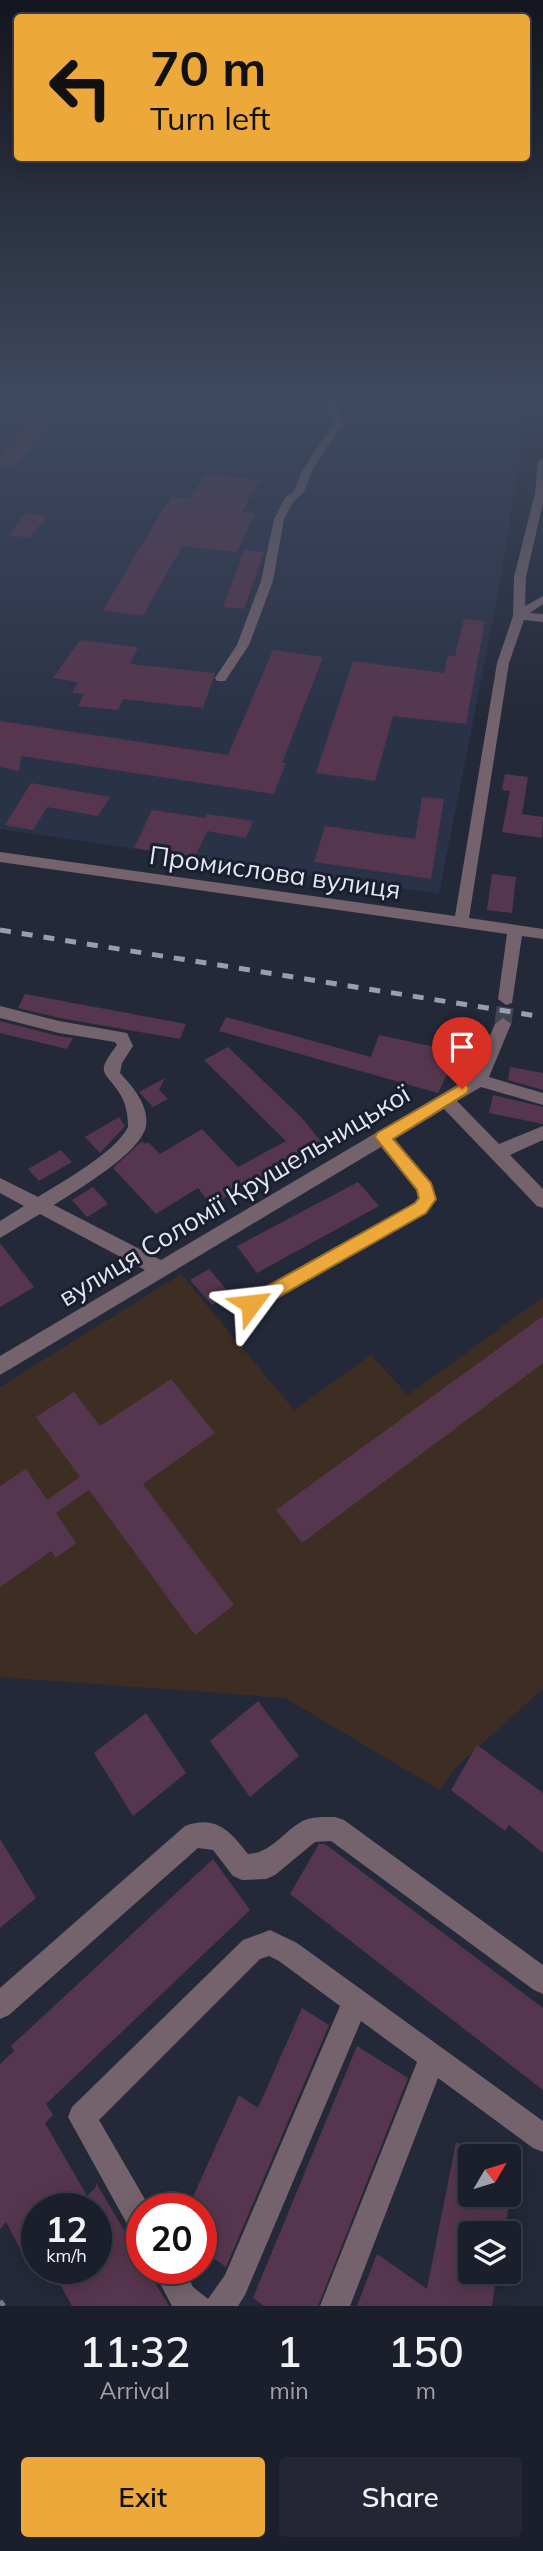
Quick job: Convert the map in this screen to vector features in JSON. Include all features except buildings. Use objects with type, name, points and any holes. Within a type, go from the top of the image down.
[{"type":"street","points":[[220,678],[243,645],[267,580],[278,539],[279,519],[284,509]]},
{"type":"street","points":[[461,924],[503,663],[519,616],[520,576],[536,509]]},
{"type":"street","points":[[519,616],[543,599]]},
{"type":"street","points":[[519,616],[543,618]]},
{"type":"street","name":"Промислова вулиця","points":[[0,857],[543,934]]},
{"type":"street","points":[[506,999],[515,930]]},
{"type":"street","points":[[0,1012],[59,1027],[121,1037],[125,1046],[112,1065],[112,1072],[114,1078],[127,1091],[138,1127],[136,1134],[119,1151],[0,1230]]},
{"type":"street","points":[[503,1024],[479,1080],[543,1099]]},
{"type":"street","name":"вулиця Соломії Крушельницької","points":[[0,1366],[479,1080]]},
{"type":"street","points":[[445,1098],[543,1201]]},
{"type":"street","points":[[499,1152],[543,1133]]},
{"type":"street","points":[[251,1304],[420,1208],[427,1199],[425,1188],[383,1137]]},
{"type":"street","points":[[0,1185],[160,1269]]},
{"type":"street","points":[[0,2006],[194,1835],[220,1838],[242,1867],[266,1866],[310,1830],[335,1829],[543,1981]]},
{"type":"street","points":[[126,2195],[82,2117],[252,1949],[270,1943],[288,1952],[543,2138]]},
{"type":"street","points":[[220,2306],[235,2285],[356,2001]]},
{"type":"street","points":[[335,2306],[432,2057]]},
{"type":"street","points":[[176,2284],[183,2297],[196,2306]]},
{"type":"path","points":[[0,2301],[4,2306]]},
{"type":"shaded area","points":[[0,509],[512,509],[498,595],[439,894],[0,829]]},
{"type":"shaded area","points":[[181,1274],[294,1410],[371,1355],[408,1395],[543,1297],[543,1689],[458,1765],[440,1790],[285,1698],[0,1677],[0,1387]]},
{"type":"tunnel","points":[[503,1024],[506,999]]},
{"type":"railway","points":[[0,930],[543,1017]]},
{"type":"route","points":[[251,1304],[420,1208],[427,1199],[425,1188],[383,1137],[462,1089]]}]
